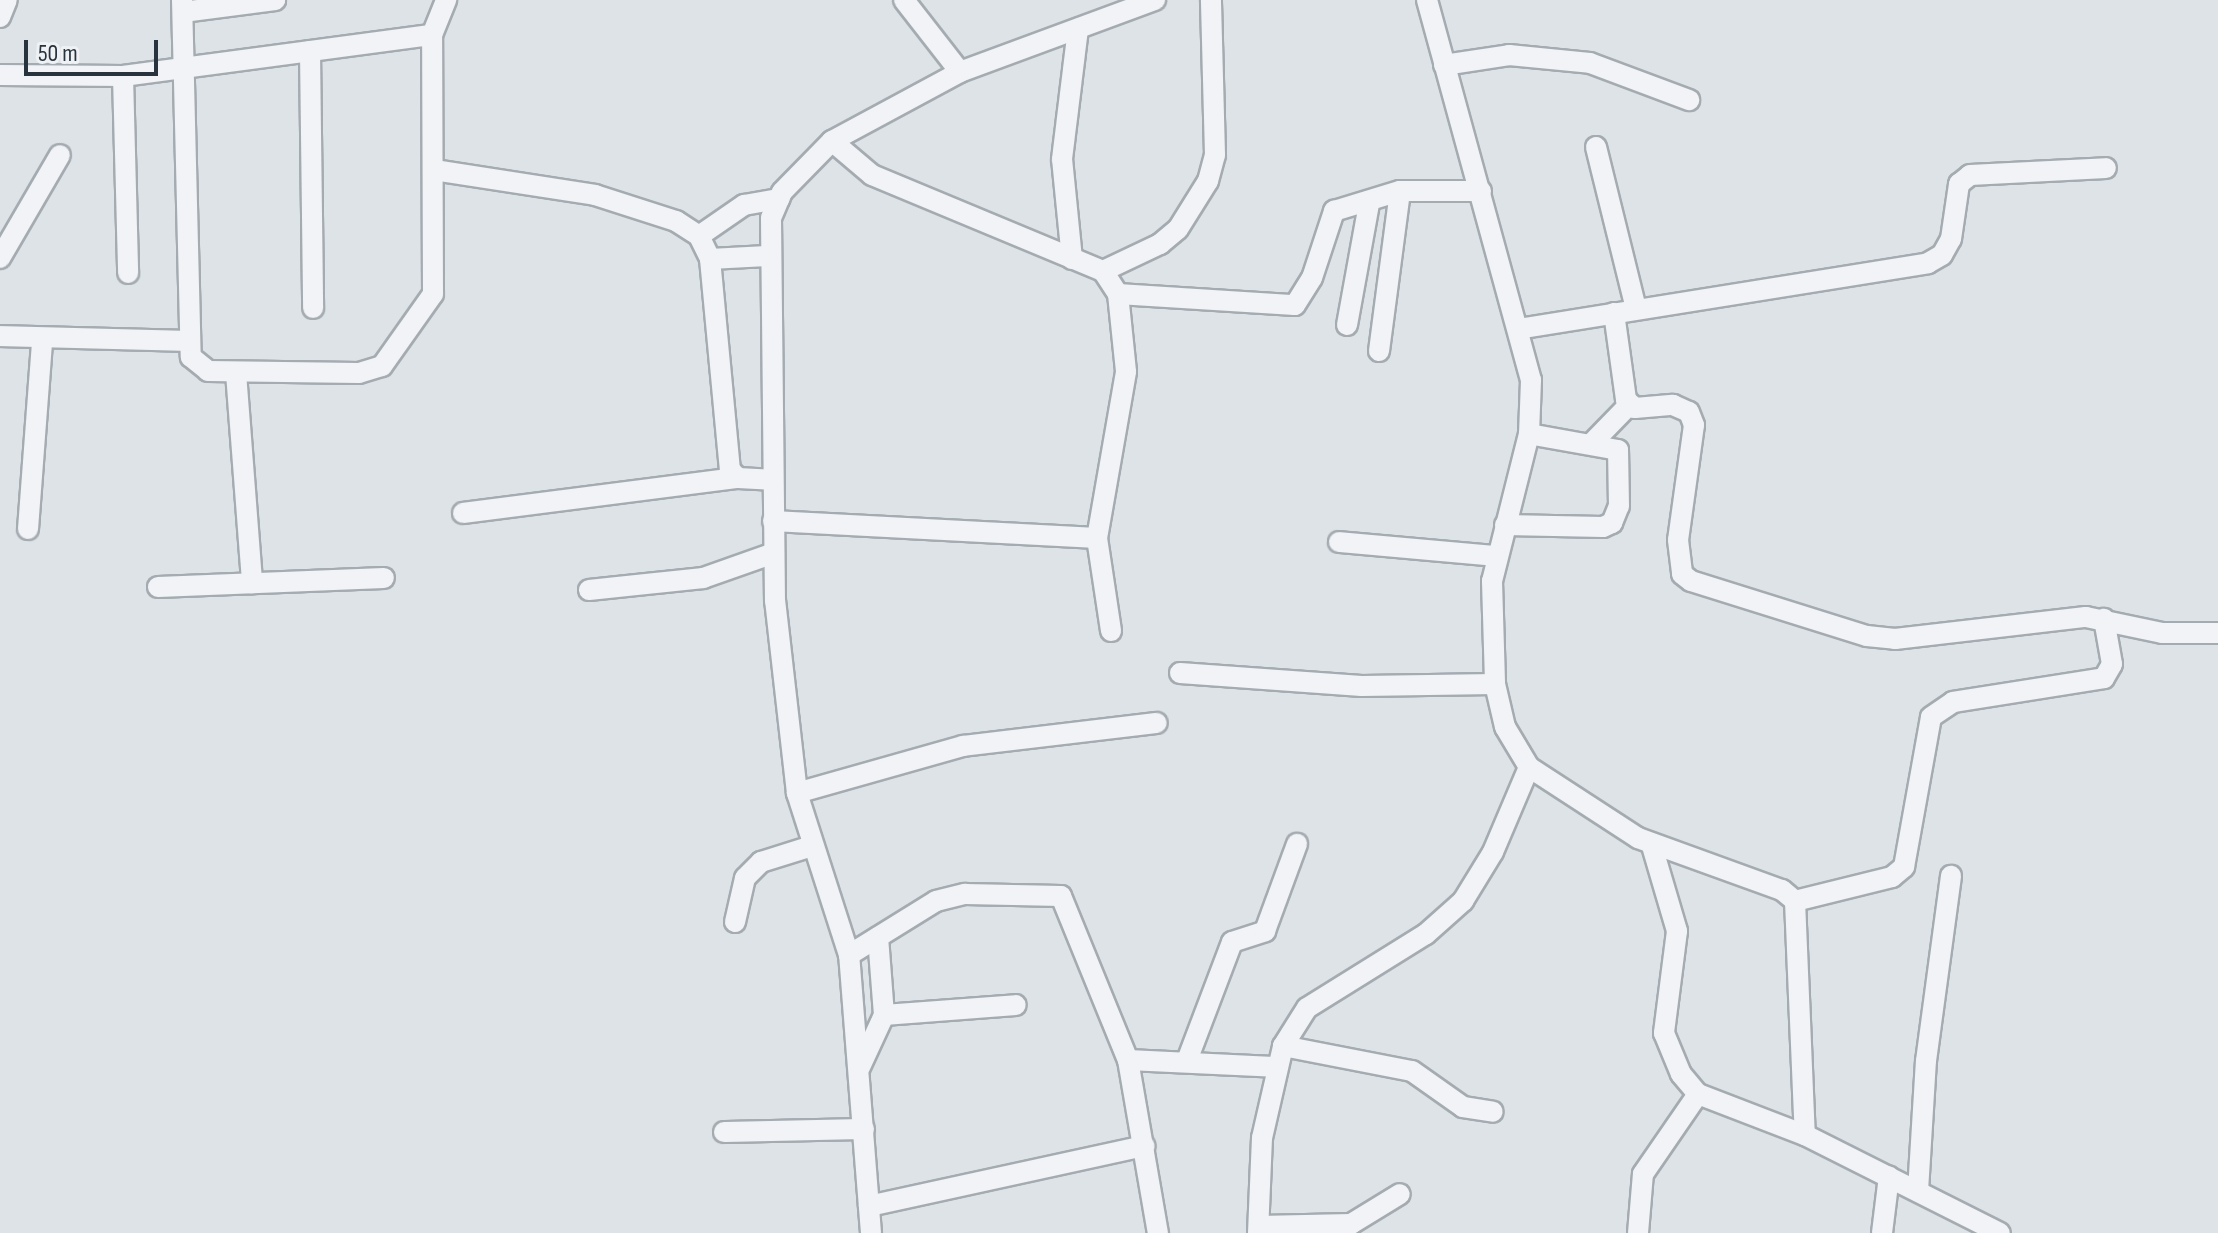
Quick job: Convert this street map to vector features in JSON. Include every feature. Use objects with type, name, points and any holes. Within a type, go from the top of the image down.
[{"type":"street","points":[[0,17],[7,0]]},
{"type":"street","points":[[275,0],[183,6],[187,66],[190,341],[197,365],[236,373],[359,373],[382,366],[433,294],[432,35],[446,0]]},
{"type":"street","points":[[904,0],[960,72]]},
{"type":"street","points":[[871,1233],[849,955],[797,793],[774,553],[767,256],[779,199],[832,141],[960,72],[1155,0]]},
{"type":"street","points":[[1103,271],[1160,244],[1178,229],[1208,181],[1215,155],[1211,0]]},
{"type":"street","points":[[1427,0],[1531,380],[1529,434],[1495,556],[1495,684],[1513,748],[1529,767],[1652,846],[1746,875],[1795,901],[1892,877],[1904,867],[1931,717],[1953,702],[2104,678],[2112,664],[2104,619]]},
{"type":"street","points":[[1072,259],[1062,159],[1078,29]]},
{"type":"street","points":[[0,75],[123,76],[432,35]]},
{"type":"street","points":[[310,51],[313,308]]},
{"type":"street","points":[[1444,65],[1509,55],[1590,63],[1689,100]]},
{"type":"street","points":[[123,76],[128,273]]},
{"type":"street","points":[[832,141],[872,175],[1103,271],[1118,294],[1126,372],[1097,538],[1111,631]]},
{"type":"street","points":[[1596,147],[1636,309]]},
{"type":"street","points":[[0,258],[60,155]]},
{"type":"street","points":[[1518,329],[1928,263],[1942,255],[1951,239],[1959,184],[1970,175],[2106,168]]},
{"type":"street","points":[[434,170],[595,195],[676,221],[699,236],[710,259],[727,453],[738,478]]},
{"type":"street","points":[[1118,294],[1295,305],[1312,278],[1334,211],[1369,204],[1400,191],[1481,191]]},
{"type":"street","points":[[1379,351],[1400,191]]},
{"type":"street","points":[[699,236],[744,205],[779,199]]},
{"type":"street","points":[[1347,325],[1369,204]]},
{"type":"street","points":[[710,259],[767,256]]},
{"type":"street","points":[[1614,313],[1622,383],[1630,404]]},
{"type":"street","points":[[0,336],[42,341],[190,341]]},
{"type":"street","points":[[28,529],[42,341]]},
{"type":"street","points":[[236,373],[252,583]]},
{"type":"street","points":[[1593,442],[1630,404],[1673,405],[1689,412],[1694,425],[1678,540],[1682,574],[1691,581],[1895,639],[2104,619],[2162,633],[2218,633]]},
{"type":"street","points":[[1505,525],[1612,523],[1621,461],[1618,450],[1593,442],[1529,434]]},
{"type":"street","points":[[463,513],[738,478],[771,480]]},
{"type":"street","points":[[773,521],[1097,538]]},
{"type":"street","points":[[1339,542],[1495,556]]},
{"type":"street","points":[[589,590],[703,578],[774,553]]},
{"type":"street","points":[[158,587],[384,578]]},
{"type":"street","points":[[1180,673],[1362,686],[1495,684]]},
{"type":"street","points":[[797,793],[963,746],[1157,723]]},
{"type":"street","points":[[1400,1194],[1351,1224],[1258,1230],[1262,1138],[1274,1067],[1283,1046],[1316,1001],[1426,934],[1463,901],[1493,852],[1529,767]]},
{"type":"street","points":[[1188,1058],[1232,942],[1265,931],[1297,844]]},
{"type":"street","points":[[735,922],[745,878],[761,862],[812,846]]},
{"type":"street","points":[[1652,846],[1677,931],[1664,1033],[1681,1074],[1698,1094],[1805,1135],[2000,1233]]},
{"type":"street","points":[[1918,1191],[1926,1061],[1951,876]]},
{"type":"street","points":[[849,955],[936,901],[965,894],[1061,896],[1128,1060],[1158,1233]]},
{"type":"street","points":[[1795,901],[1805,1135]]},
{"type":"street","points":[[860,1068],[884,1015],[878,937]]},
{"type":"street","points":[[884,1015],[1016,1005]]},
{"type":"street","points":[[1283,1046],[1412,1071],[1463,1107],[1493,1112]]},
{"type":"street","points":[[1128,1060],[1188,1058],[1274,1067]]},
{"type":"street","points":[[1638,1233],[1643,1174],[1698,1094]]},
{"type":"street","points":[[724,1132],[864,1129]]},
{"type":"street","points":[[869,1206],[1145,1146]]},
{"type":"street","points":[[1882,1233],[1889,1176]]}]
